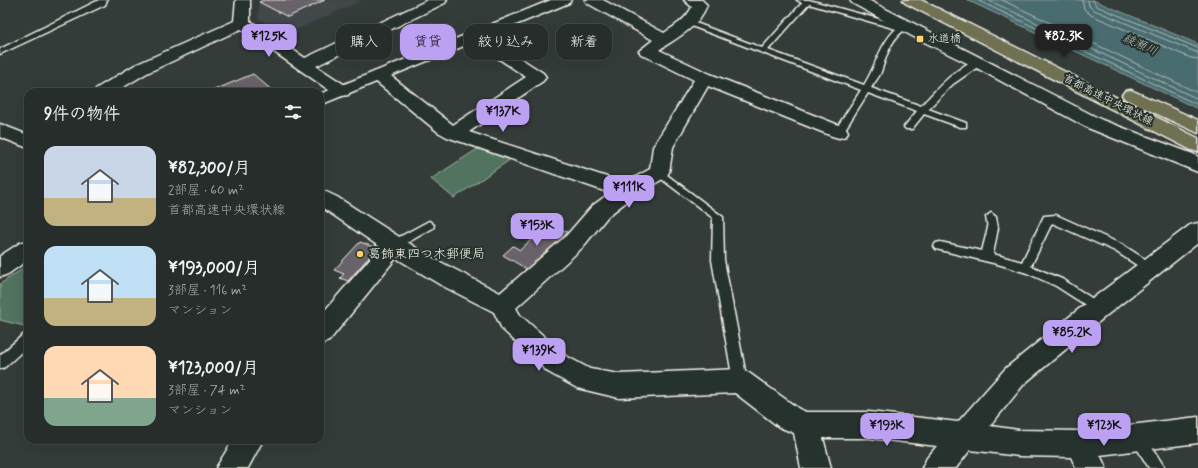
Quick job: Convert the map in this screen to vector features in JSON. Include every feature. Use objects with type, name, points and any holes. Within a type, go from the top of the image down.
[{"type":"highway","name":"首都高速中央環状線","points":[[910,0],[1198,146]]},
{"type":"highway","name":"首都高速中央環状線","points":[[935,0],[1198,127]]},
{"type":"street","points":[[242,23],[244,0]]},
{"type":"street","points":[[304,65],[440,0]]},
{"type":"street","points":[[508,24],[564,0]]},
{"type":"street","points":[[592,0],[663,39]]},
{"type":"street","points":[[691,0],[700,5],[690,24],[647,50],[704,78],[839,132]]},
{"type":"street","points":[[857,0],[918,33],[979,62],[1115,134],[1172,152],[1198,165]]},
{"type":"street","points":[[917,0],[1198,141]]},
{"type":"street","points":[[242,23],[342,91]]},
{"type":"street","points":[[110,88],[141,69],[242,23]]},
{"type":"street","points":[[324,98],[464,42]]},
{"type":"street","points":[[454,133],[536,77],[511,60]]},
{"type":"street","points":[[380,76],[445,128],[454,133],[627,191]]},
{"type":"street","points":[[504,305],[574,242],[600,211],[627,191],[659,172],[663,147],[704,78]]},
{"type":"street","points":[[1,132],[24,139]]},
{"type":"street","points":[[324,198],[394,246],[449,280],[504,305],[511,322],[557,364],[586,380],[619,386],[740,381],[788,418],[806,425],[869,425],[1019,443],[1085,456],[1137,437],[1198,430]]},
{"type":"street","points":[[938,468],[1015,376],[1098,308],[1198,231]]},
{"type":"street","points":[[324,329],[394,246]]},
{"type":"street","points":[[0,268],[24,253]]},
{"type":"street","points":[[806,425],[816,468]]},
{"type":"street","points":[[231,468],[246,444]]},
{"type":"lane","points":[[0,52],[102,3],[103,0]]},
{"type":"lane","points":[[763,51],[804,1],[918,33]]},
{"type":"lane","points":[[690,24],[963,125]]},
{"type":"lane","points":[[839,132],[876,73],[881,55],[897,32],[901,29]]},
{"type":"lane","points":[[909,127],[922,110],[965,69],[979,62]]},
{"type":"lane","points":[[659,172],[718,217],[718,260],[740,381]]},
{"type":"lane","points":[[987,256],[993,228],[991,217]]},
{"type":"lane","points":[[1026,267],[1048,219],[1056,219],[1119,248],[1150,268]]},
{"type":"lane","points":[[394,246],[428,225]]},
{"type":"lane","points":[[940,246],[987,256],[1026,267],[1060,283],[1098,308]]},
{"type":"lane","points":[[0,363],[24,342]]},
{"type":"lane","points":[[1137,437],[1158,468]]},
{"type":"shaded area","points":[[261,0],[363,0],[284,35],[258,18],[259,2]]},
{"type":"green space","points":[[479,148],[511,159],[454,198],[431,179]]},
{"type":"green space","points":[[24,268],[24,326],[0,320],[0,284]]},
{"type":"water","name":"綾瀬川","points":[[967,0],[1093,0],[1198,44],[1198,109]]},
{"type":"building","points":[[264,0],[325,0],[288,17],[259,2]]},
{"type":"building","points":[[253,74],[269,88],[219,88]]},
{"type":"building","points":[[549,223],[569,233],[530,271],[503,255],[513,246],[520,250]]},
{"type":"building","points":[[360,242],[377,248],[348,281],[340,278],[344,274],[334,270]]},
{"type":"place","name":"水道橋","points":[[920,39]]},
{"type":"place","name":"葛飾東四つ木郵便局","points":[[360,254]]}]
